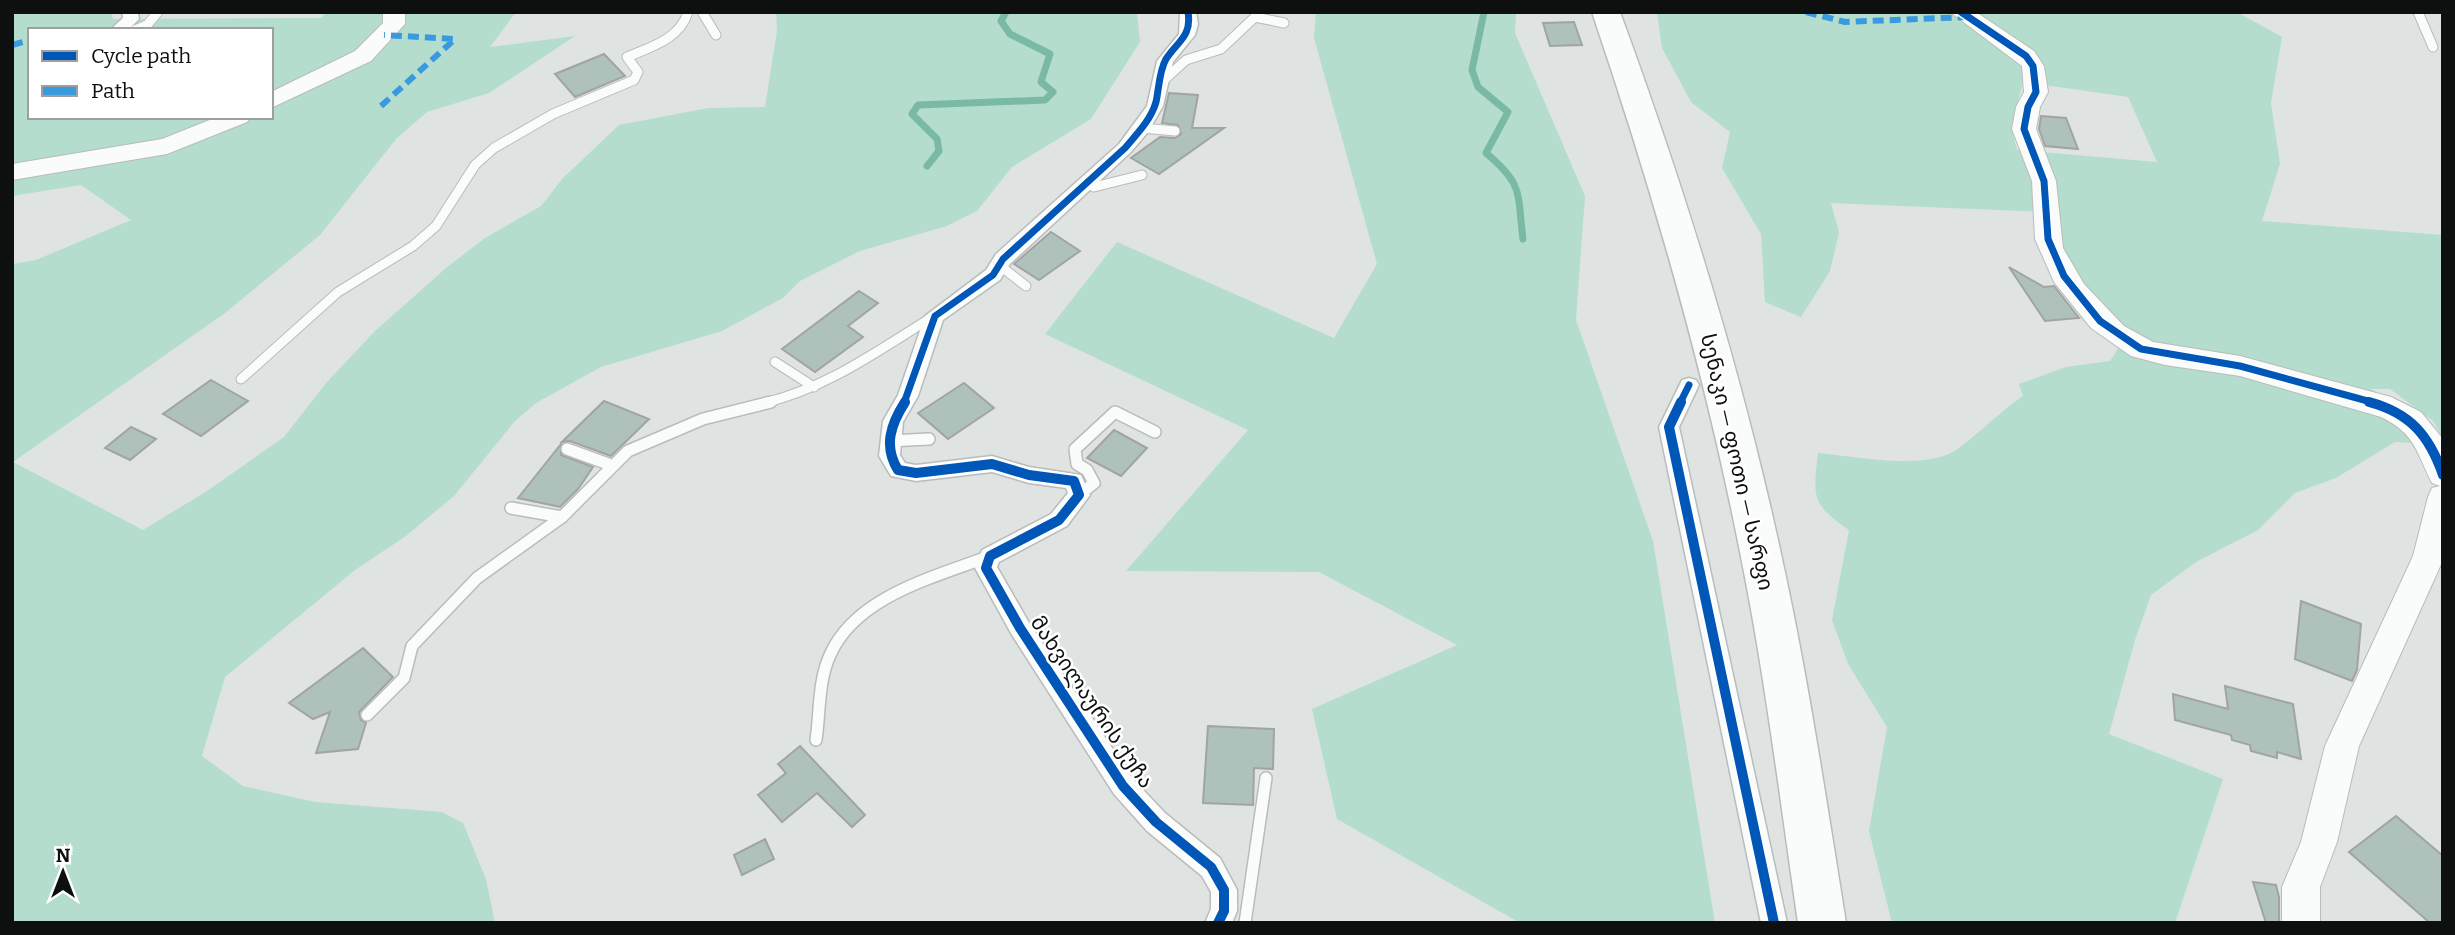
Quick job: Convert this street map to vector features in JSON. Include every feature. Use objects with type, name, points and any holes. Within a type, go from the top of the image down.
[{"type":"highway","name":"სენაკი — ფოთი — სარფი","points":[[1606,12],[1644,116],[1721,381],[1776,630],[1822,923]]},
{"type":"street","points":[[120,28],[131,19],[130,12]]},
{"type":"street","points":[[273,100],[363,56],[394,24],[394,12]]},
{"type":"street","points":[[990,556],[1059,520],[1079,495],[1074,481],[1029,475],[992,464],[935,472],[898,470],[888,456],[888,441],[893,421],[908,396],[935,316],[979,287],[1085,182],[1125,148],[1142,128],[1155,106],[1166,61],[1187,35],[1190,24],[1188,12]]},
{"type":"street","points":[[1961,12],[2026,56],[2033,66],[2036,92],[2024,110],[2024,123],[2028,143],[2044,179],[2043,224],[2050,250],[2060,271],[2080,298],[2116,334],[2137,348],[2242,367],[2385,406],[2418,426],[2437,452],[2443,475]]},
{"type":"street","points":[[12,173],[167,146],[234,119]]},
{"type":"street","points":[[1689,385],[1669,427],[1774,923]]},
{"type":"street","points":[[2301,923],[2301,887],[2319,842],[2342,746],[2429,556],[2443,497]]},
{"type":"street","name":"მახვილაურის ქუჩა","points":[[990,556],[986,568],[991,579],[1123,786],[1156,822],[1211,867],[1224,890],[1224,911],[1218,923]]},
{"type":"lane","points":[[140,28],[147,25],[158,12]]},
{"type":"lane","points":[[241,379],[338,292],[413,246],[436,226],[475,165],[494,148],[554,114],[634,80],[638,72],[627,57],[675,34],[687,23],[688,12]]},
{"type":"lane","points":[[702,12],[716,35]]},
{"type":"lane","points":[[2418,12],[2433,47]]},
{"type":"lane","points":[[1159,86],[1186,60],[1221,49],[1255,17],[1284,23]]},
{"type":"lane","points":[[1142,128],[1175,131]]},
{"type":"lane","points":[[1085,182],[1094,187],[1142,175]]},
{"type":"lane","points":[[999,265],[1026,286]]},
{"type":"lane","points":[[367,715],[404,678],[412,646],[477,578],[562,517],[611,465],[628,451],[703,419],[763,406],[814,387],[838,376],[935,316]]},
{"type":"lane","points":[[775,362],[814,387]]},
{"type":"lane","points":[[1079,495],[1094,483],[1087,470],[1077,464],[1075,449],[1115,412],[1154,432]]},
{"type":"lane","points":[[888,441],[929,439]]},
{"type":"lane","points":[[567,449],[611,465]]},
{"type":"lane","points":[[510,508],[562,517]]},
{"type":"lane","points":[[816,740],[828,658],[837,639],[857,618],[884,600],[990,556]]},
{"type":"lane","points":[[1245,923],[1252,891],[1266,778]]},
{"type":"green space","points":[[12,12],[111,12],[113,19],[322,18],[325,12],[516,12],[490,47],[575,36],[489,93],[427,112],[396,139],[320,235],[225,313],[13,462],[143,530],[207,491],[284,437],[327,382],[375,331],[446,268],[485,238],[541,206],[563,178],[619,125],[708,108],[765,107],[777,31],[776,12],[1137,12],[1140,42],[1091,119],[1012,167],[977,211],[947,226],[860,251],[800,281],[783,298],[722,331],[601,367],[536,403],[515,421],[454,496],[406,536],[355,570],[225,677],[202,756],[243,786],[315,802],[442,812],[463,823],[486,879],[495,923],[12,923],[12,264],[36,260],[131,220],[81,185],[12,196]]},
{"type":"green space","points":[[1316,12],[1516,12],[1515,33],[1585,196],[1576,320],[1653,541],[1715,923],[1520,923],[1337,819],[1312,709],[1457,645],[1319,572],[1126,571],[1248,430],[1045,334],[1117,242],[1334,338],[1377,264],[1314,38]]},
{"type":"green space","points":[[1657,12],[2237,12],[2282,37],[2271,103],[2280,164],[2262,221],[2443,235],[2443,438],[2433,421],[2390,389],[2371,389],[2405,412],[2431,444],[2395,442],[2336,478],[2295,493],[2258,530],[2196,562],[2151,595],[2135,640],[2109,734],[2223,779],[2175,923],[1892,923],[1869,831],[1887,727],[1848,664],[1832,620],[1849,530],[1821,506],[1815,480],[1818,453],[1908,461],[1926,460],[1956,450],[2023,396],[2019,384],[2066,367],[2110,361],[2127,335],[2097,316],[2054,236],[2045,212],[1831,203],[1839,233],[1830,271],[1801,317],[1765,302],[1761,234],[1722,168],[1730,132],[1691,102],[1662,48]],"holes":[[[2023,82],[2128,97],[2157,162],[2017,150],[2011,127]]]},
{"type":"building","points":[[1574,22],[1582,45],[1550,46],[1543,23]]},
{"type":"building","points":[[604,54],[625,76],[575,97],[555,74]]},
{"type":"building","points":[[1169,93],[1198,95],[1192,128],[1224,128],[1159,174],[1131,158],[1160,137],[1175,138],[1181,134],[1178,125],[1162,123]]},
{"type":"building","points":[[2041,116],[2066,118],[2078,149],[2045,146],[2039,129]]},
{"type":"building","points":[[1051,232],[1080,251],[1039,280],[1014,264]]},
{"type":"building","points":[[2009,267],[2044,287],[2054,286],[2079,318],[2045,321]]},
{"type":"building","points":[[859,291],[878,303],[848,326],[863,337],[815,372],[782,349]]},
{"type":"building","points":[[211,380],[248,401],[201,436],[163,414]]},
{"type":"building","points":[[964,383],[994,408],[948,439],[918,413]]},
{"type":"building","points":[[604,401],[649,419],[611,456],[570,441],[562,442]]},
{"type":"building","points":[[131,427],[156,439],[130,460],[105,448]]},
{"type":"building","points":[[1114,430],[1147,448],[1121,476],[1087,458]]},
{"type":"building","points":[[561,444],[561,455],[593,467],[578,489],[560,507],[518,498]]},
{"type":"building","points":[[2301,601],[2361,624],[2357,670],[2352,681],[2295,659]]},
{"type":"building","points":[[363,648],[393,677],[359,712],[361,720],[366,723],[358,749],[316,753],[330,712],[313,719],[289,703]]},
{"type":"building","points":[[2225,686],[2293,704],[2301,759],[2277,752],[2277,758],[2251,751],[2250,745],[2232,740],[2231,735],[2175,720],[2173,694],[2228,709]]},
{"type":"building","points":[[1208,726],[1274,729],[1273,769],[1254,768],[1253,805],[1203,803]]},
{"type":"building","points":[[800,746],[865,815],[852,827],[817,793],[782,822],[758,795],[786,773],[778,764]]},
{"type":"building","points":[[2396,816],[2443,856],[2443,923],[2430,923],[2349,852]]},
{"type":"building","points":[[765,839],[774,859],[742,875],[734,855]]},
{"type":"building","points":[[2253,882],[2276,885],[2279,923],[2266,923]]},
{"type":"waterway","points":[[927,166],[939,151],[937,139],[912,114],[918,105],[1045,100],[1053,92],[1041,82],[1050,54],[1010,34],[1001,21],[1006,12]]},
{"type":"waterway","points":[[1484,12],[1472,70],[1478,87],[1508,112],[1486,153],[1513,182],[1519,200],[1523,239]]},
{"type":"marked path","points":[[1806,12],[1819,18],[1845,22],[1912,17],[1967,17]]},
{"type":"marked path","points":[[381,106],[433,62],[455,39],[384,35]]},
{"type":"marked path","points":[[12,45],[28,41]]},
{"type":"cycle path","points":[[1188,12],[1190,24],[1187,35],[1165,61],[1155,106],[1142,128],[1125,148],[1003,259],[993,275],[935,316],[908,396],[893,421],[889,456],[898,470],[916,473],[992,464],[1029,475],[1074,481],[1079,495],[1059,520],[990,556],[986,568],[1020,628],[1123,786],[1156,822],[1211,867],[1224,890],[1224,911],[1218,923]]},
{"type":"cycle path","points":[[1961,12],[2026,56],[2033,66],[2036,92],[2024,118],[2024,129],[2041,167],[2045,223],[2050,248],[2074,291],[2100,321],[2128,343],[2141,349],[2240,366],[2392,409],[2411,420],[2424,433],[2434,450],[2443,475]]},
{"type":"cycle path","points":[[1689,385],[1669,427],[1774,923]]}]
